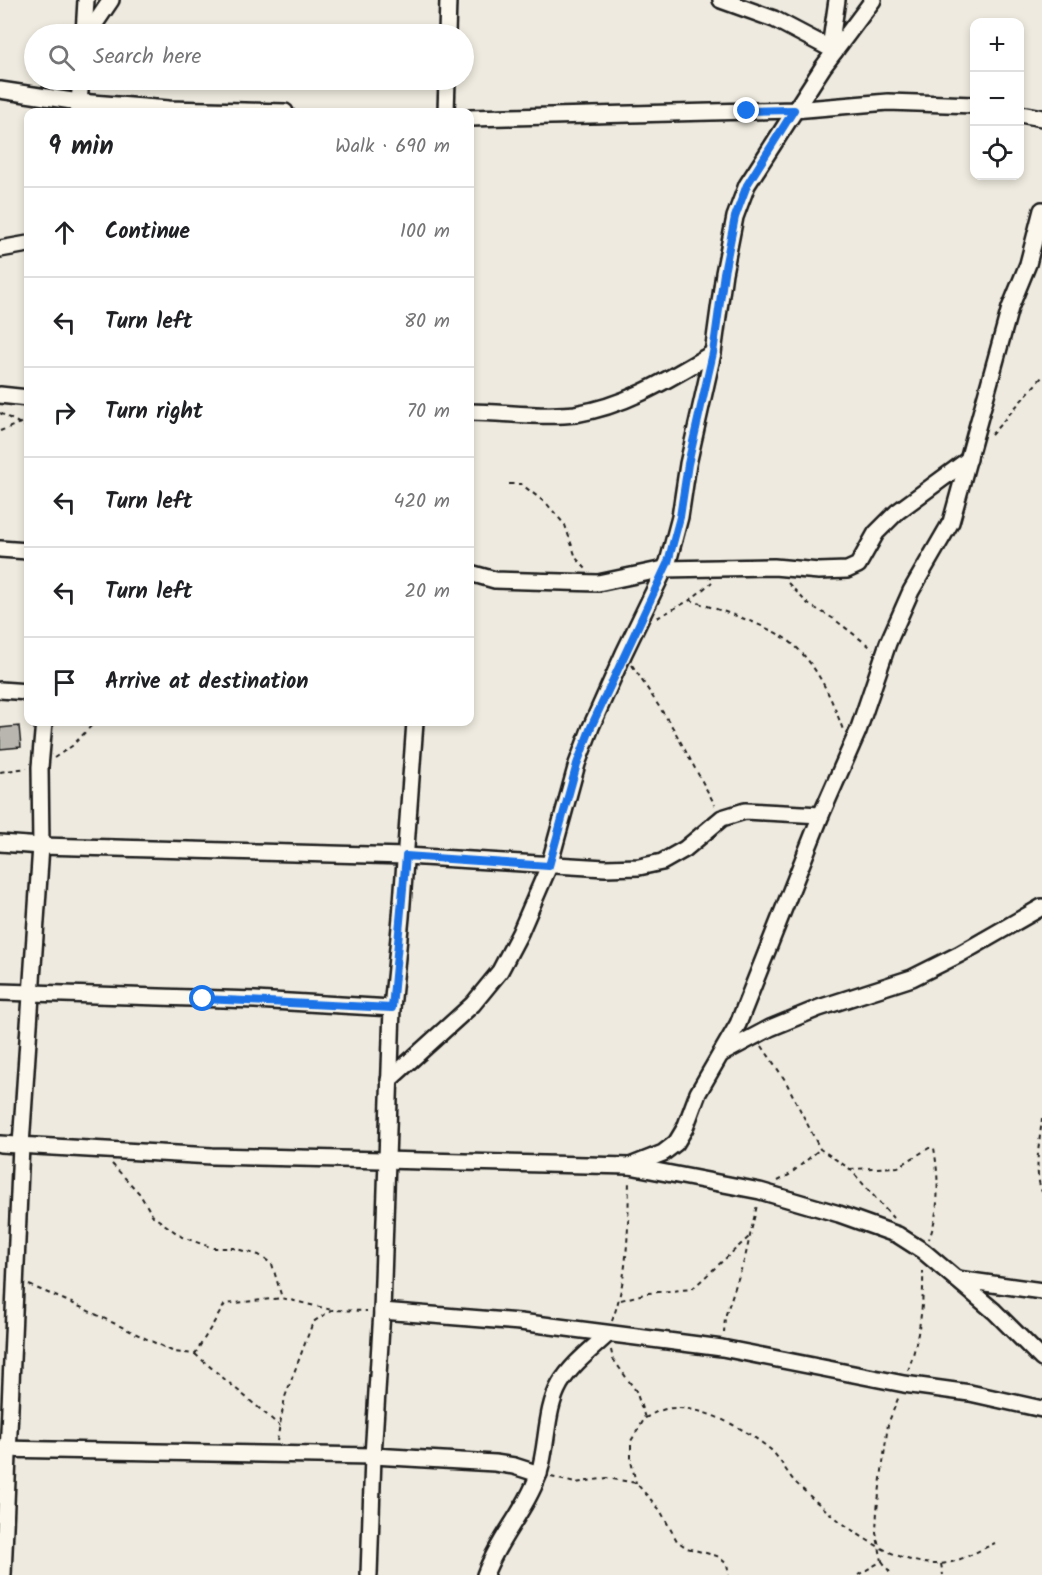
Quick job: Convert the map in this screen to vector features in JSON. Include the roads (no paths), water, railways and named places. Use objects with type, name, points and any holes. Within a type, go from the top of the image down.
[{"type":"street","points":[[86,0],[86,24]]},
{"type":"street","points":[[93,24],[111,0]]},
{"type":"street","points":[[447,24],[448,0]]},
{"type":"street","points":[[721,0],[774,19],[832,50]]},
{"type":"street","points":[[832,50],[837,0]]},
{"type":"street","points":[[389,1080],[473,1004],[500,971],[520,933],[549,866],[577,764],[591,727],[668,562],[680,517],[688,464],[713,353],[724,273],[735,217],[747,185],[832,50],[873,0]]},
{"type":"street","points":[[0,90],[79,107],[124,108]]},
{"type":"street","points":[[79,107],[80,90]]},
{"type":"street","points":[[446,108],[447,90]]},
{"type":"street","points":[[474,118],[794,110],[888,102],[970,105]]},
{"type":"street","points":[[1024,115],[1042,118]]},
{"type":"street","points":[[630,1166],[663,1154],[676,1143],[686,1128],[698,1093],[738,1024],[821,814],[850,749],[911,591],[951,522],[1010,308],[1028,264],[1042,210]]},
{"type":"street","points":[[0,249],[24,245]]},
{"type":"street","points":[[474,412],[575,414],[606,406],[652,388],[713,353]]},
{"type":"street","points":[[0,395],[24,398]]},
{"type":"street","points":[[474,574],[495,580],[598,583],[664,569],[774,567],[819,571],[847,570],[858,565],[876,534],[897,512],[969,459]]},
{"type":"street","points":[[0,549],[24,551]]},
{"type":"street","points":[[0,690],[24,692]]},
{"type":"street","points":[[3,1575],[4,1450],[41,846],[40,767],[44,726]]},
{"type":"street","points":[[369,1575],[373,1456],[382,1311],[392,1008],[415,726]]},
{"type":"street","points":[[0,843],[406,856],[549,866],[639,867],[662,862],[686,849],[722,818],[745,811],[821,814]]},
{"type":"street","points":[[720,1055],[758,1034],[819,1008],[912,978],[960,954],[1042,907]]},
{"type":"street","points":[[0,992],[255,1000],[392,1008]]},
{"type":"street","points":[[0,1144],[212,1156],[630,1166],[760,1191],[898,1235],[923,1251],[994,1311],[1042,1359]]},
{"type":"street","points":[[957,1280],[1042,1291]]},
{"type":"street","points":[[382,1311],[520,1322],[722,1348],[904,1384],[970,1393],[1042,1408]]},
{"type":"street","points":[[485,1575],[501,1539],[518,1514],[539,1474],[554,1398],[560,1384],[570,1370],[608,1334]]},
{"type":"street","points":[[4,1450],[373,1456],[495,1463],[539,1474]]}]
